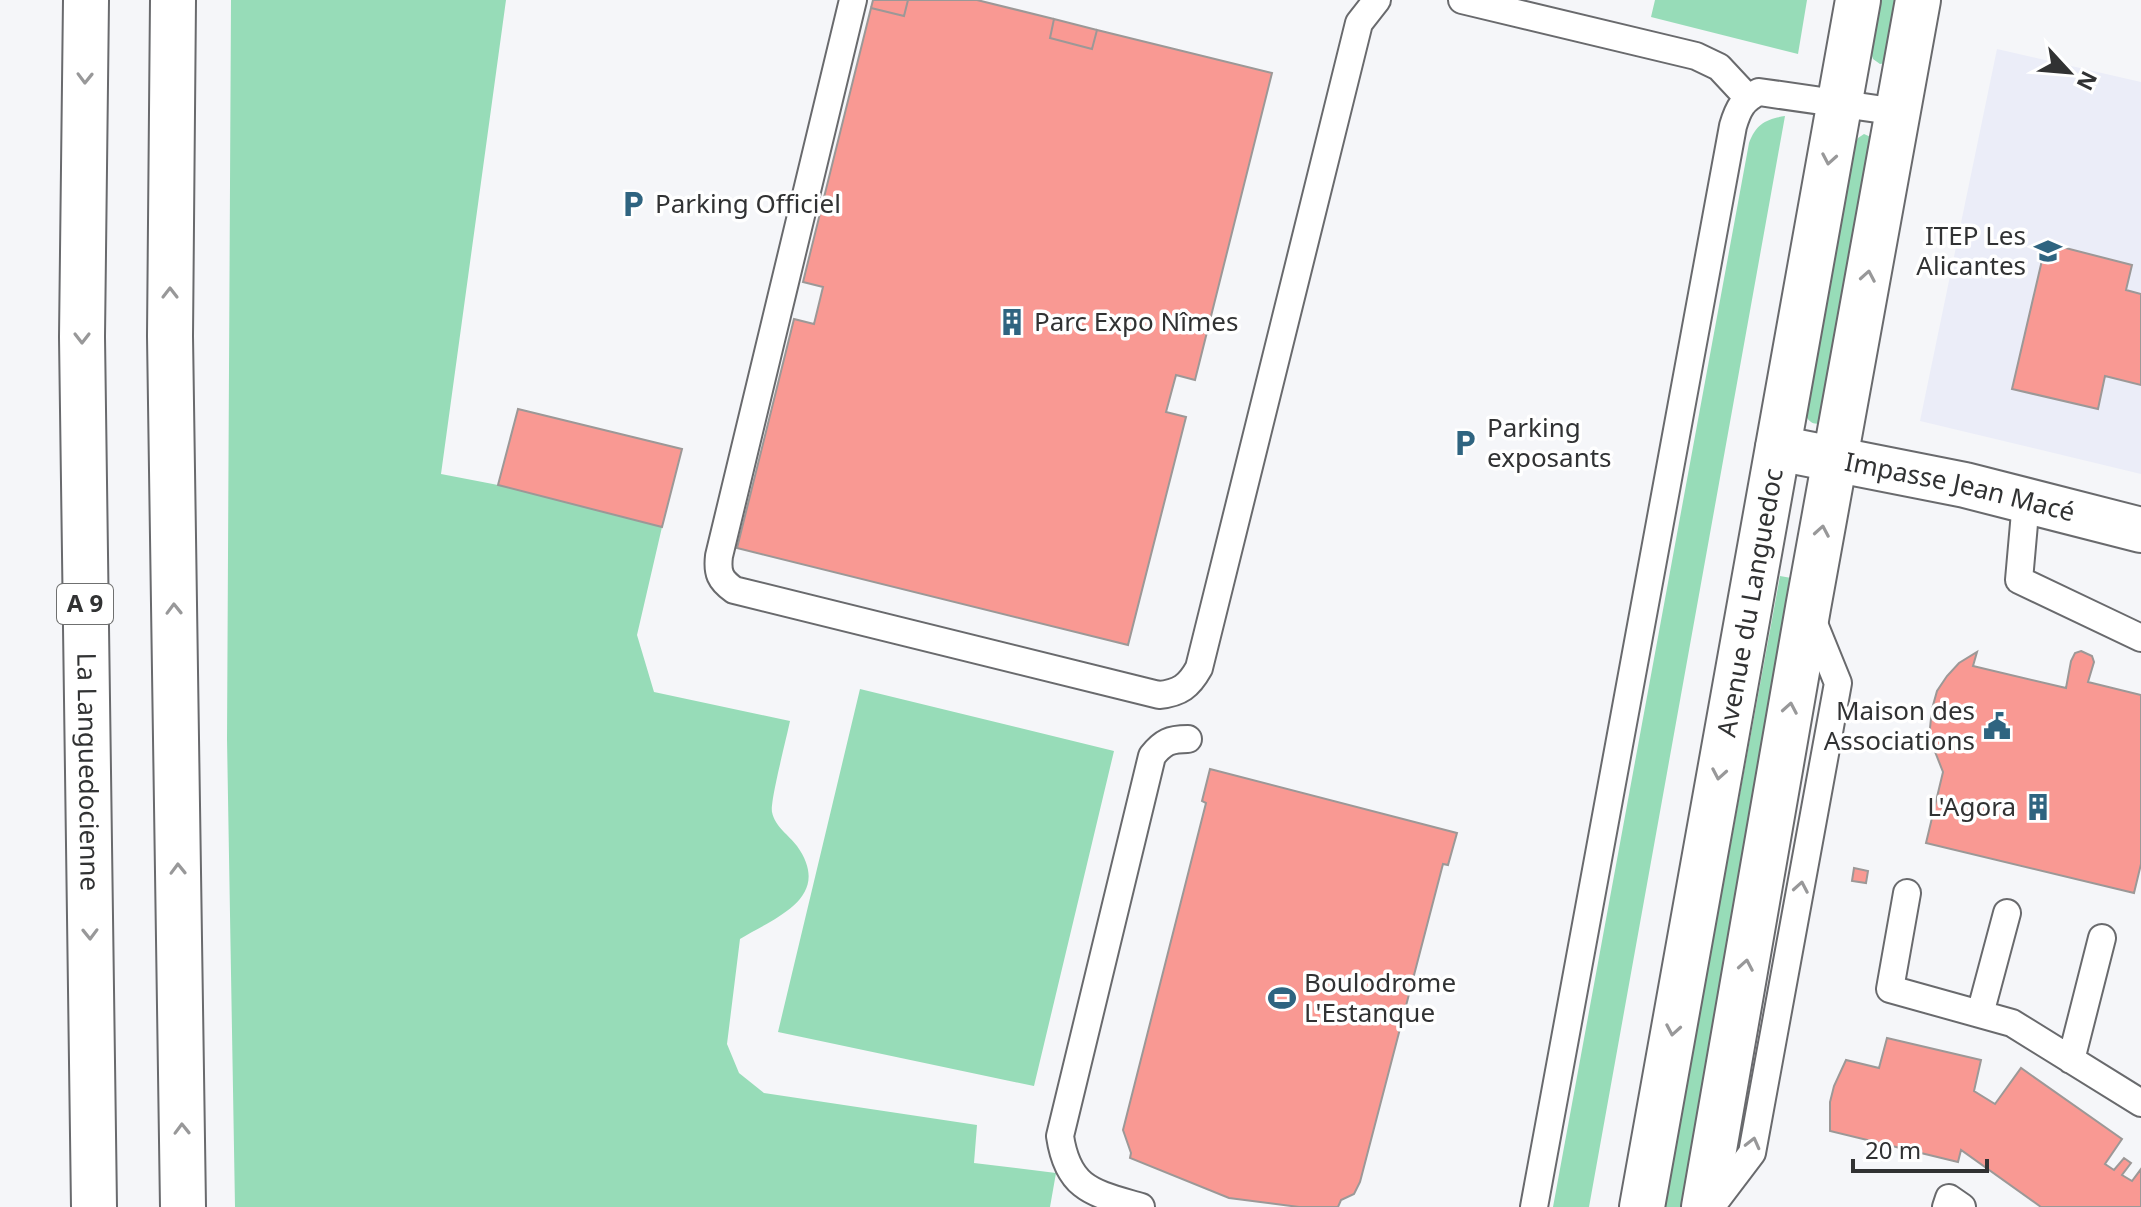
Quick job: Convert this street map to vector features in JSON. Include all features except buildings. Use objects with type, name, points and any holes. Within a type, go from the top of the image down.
[{"type":"main road","name":"La Languedocienne","points":[[86,0],[82,337],[94,1207]]},
{"type":"main road","points":[[173,0],[170,336],[183,1207]]},
{"type":"main road","name":"Avenue du Languedoc","points":[[1642,1207],[1858,0]]},
{"type":"main road","points":[[1704,1207],[1834,459],[1918,0]]},
{"type":"main road","name":"Impasse Jean Macé","points":[[1778,448],[1937,479],[2141,530]]},
{"type":"lane","points":[[853,0],[719,556],[721,581],[734,590],[1159,695],[1175,694],[1183,689],[1191,683],[1199,668],[1359,23],[1377,0]]},
{"type":"lane","points":[[1462,0],[1696,56],[1719,67],[1747,97]]},
{"type":"lane","points":[[1534,1207],[1738,109],[1747,97],[1759,92],[1898,112]]},
{"type":"lane","points":[[2026,501],[2019,580],[2141,638]]},
{"type":"lane","points":[[1711,1207],[1752,1153],[1838,683],[1808,608]]},
{"type":"lane","points":[[1141,1207],[1100,1193],[1074,1179],[1063,1158],[1060,1136],[1152,756],[1171,739],[1188,739]]},
{"type":"lane","points":[[1907,893],[1890,989],[2012,1023],[2141,1103]]},
{"type":"lane","points":[[1980,1014],[2007,913]]},
{"type":"lane","points":[[2071,1060],[2102,938]]},
{"type":"lane","points":[[1946,1207],[1949,1198],[1962,1207]]},
{"type":"shaded area","name":"ITEP Les Alicantes","points":[[1997,49],[2141,82],[2141,474],[1920,421]]},
{"type":"green space","points":[[231,0],[506,0],[441,474],[498,485],[662,527],[637,635],[654,692],[790,721],[772,812],[807,864],[808,880],[804,893],[795,904],[740,939],[727,1044],[739,1073],[764,1093],[977,1125],[974,1163],[1056,1173],[1050,1207],[235,1207],[227,739]]},
{"type":"green space","points":[[1655,0],[1807,0],[1798,54],[1651,17]]},
{"type":"green space","points":[[1879,0],[1902,0],[1887,63],[1880,64],[1873,59],[1870,50]]},
{"type":"green space","points":[[1785,116],[1589,1207],[1553,1207],[1749,143],[1762,124]]},
{"type":"green space","points":[[1864,134],[1873,138],[1822,423],[1814,424],[1806,416],[1853,147]]},
{"type":"green space","points":[[1780,576],[1797,579],[1687,1207],[1664,1207]]},
{"type":"green space","points":[[860,689],[1114,751],[1034,1086],[778,1032]]},
{"type":"place","name":"Parking Officiel","points":[[633,204]]},
{"type":"place","name":"ITEP Les Alicantes","points":[[2048,251]]},
{"type":"place","name":"Parc Expo Nîmes","points":[[1012,322]]},
{"type":"place","name":"Parking exposants","points":[[1465,443]]},
{"type":"place","name":"Maison des Associations","points":[[1997,726]]},
{"type":"place","name":"L'Agora","points":[[2038,807]]},
{"type":"place","name":"Boulodrome L'Estanque","points":[[1282,998]]}]
